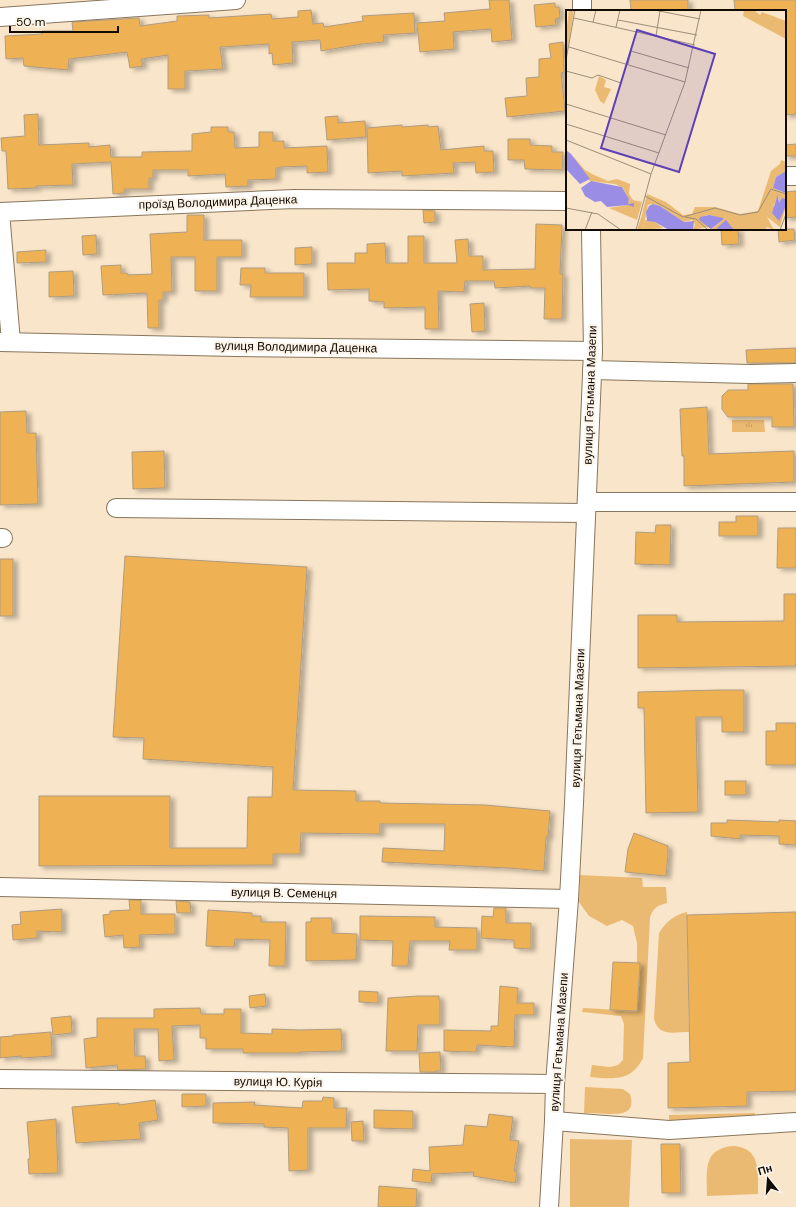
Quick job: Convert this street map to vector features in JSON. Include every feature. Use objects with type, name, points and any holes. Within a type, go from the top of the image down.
[{"type":"street","points":[[0,17],[236,0]]},
{"type":"street","name":"проїзд Володимира Даценка","points":[[5,342],[0,212],[294,199],[566,201]]},
{"type":"street","name":"вулиця Гетьмана Мазепи","points":[[549,1207],[555,1084],[569,899],[574,804],[593,351],[591,230]]},
{"type":"street","name":"вулиця Володимира Даценка","points":[[5,342],[236,347],[593,351]]},
{"type":"street","points":[[592,370],[750,374],[796,373]]},
{"type":"street","points":[[116,508],[586,508],[796,502]]},
{"type":"street","name":"вулиця В. Семенця","points":[[0,887],[569,899]]},
{"type":"street","name":"вулиця Ю. Курія","points":[[0,1079],[555,1084]]},
{"type":"street","points":[[554,1121],[669,1130],[796,1122]]},
{"type":"green space","points":[[732,420],[764,420],[765,432],[732,432]]},
{"type":"green space","points":[[580,875],[642,878],[643,887],[666,887],[667,903],[656,907],[650,917],[643,1058],[633,1071],[621,1077],[590,1077],[592,1065],[610,1067],[618,1065],[623,1060],[624,1024],[621,1016],[582,1012],[583,1008],[637,1011],[640,964],[637,963],[637,943],[633,926],[622,920],[607,926],[589,916],[579,902]]},
{"type":"green space","points":[[687,912],[689,1032],[672,1033],[659,1029],[654,1019],[659,933],[671,920],[678,915]]},
{"type":"green space","points":[[585,1087],[623,1089],[630,1094],[631,1106],[626,1112],[618,1114],[584,1113]]},
{"type":"green space","points":[[755,1113],[755,1124],[669,1124],[669,1115]]},
{"type":"green space","points":[[570,1139],[632,1140],[629,1207],[570,1207]]},
{"type":"green space","points":[[734,1146],[749,1151],[756,1161],[758,1174],[758,1194],[707,1196],[707,1170],[708,1162],[711,1156],[716,1151]]},
{"type":"building","points":[[489,0],[509,0],[512,40],[492,42],[491,29],[453,32],[454,49],[420,52],[417,23],[445,21],[444,13],[490,9]]},
{"type":"building","points":[[630,0],[688,0],[688,10],[631,10]]},
{"type":"building","points":[[734,0],[796,0],[796,114],[786,115],[786,10],[735,10]]},
{"type":"building","points":[[555,3],[555,7],[559,7],[560,18],[555,19],[556,25],[536,27],[534,5]]},
{"type":"building","points":[[311,10],[313,24],[323,23],[324,27],[363,21],[362,16],[414,13],[415,33],[383,35],[384,42],[321,51],[320,40],[292,42],[293,63],[273,65],[272,53],[269,54],[269,44],[220,47],[223,69],[185,71],[185,89],[168,89],[168,55],[141,59],[143,66],[130,68],[127,52],[69,59],[68,70],[24,66],[23,58],[6,59],[5,36],[42,34],[42,31],[73,31],[72,22],[139,18],[140,26],[177,21],[177,16],[209,15],[209,18],[271,14],[272,19],[298,17],[298,11]]},
{"type":"building","points":[[563,42],[564,72],[561,73],[565,111],[507,117],[505,98],[527,96],[526,78],[539,77],[539,59],[551,58],[549,44]]},
{"type":"building","points":[[38,114],[39,145],[89,143],[89,147],[110,145],[111,157],[142,157],[142,152],[192,151],[192,134],[211,132],[211,127],[228,127],[228,132],[234,132],[235,148],[259,147],[259,132],[273,132],[273,141],[284,141],[284,148],[327,146],[328,172],[307,173],[307,166],[280,167],[276,168],[276,179],[248,180],[248,186],[226,187],[225,174],[188,176],[188,170],[153,170],[153,178],[149,178],[149,189],[124,189],[124,193],[113,194],[111,162],[72,164],[73,185],[36,186],[36,188],[8,189],[6,151],[2,151],[1,138],[25,136],[24,115]]},
{"type":"building","points":[[338,116],[338,123],[365,121],[366,137],[327,140],[325,117]]},
{"type":"building","points":[[402,125],[402,127],[428,125],[428,127],[438,126],[441,150],[484,146],[484,151],[493,151],[494,172],[476,173],[475,162],[453,163],[454,173],[402,176],[402,171],[368,173],[367,128]]},
{"type":"building","points":[[508,139],[530,139],[530,145],[552,146],[552,152],[563,152],[562,170],[525,169],[524,160],[508,160]]},
{"type":"building","points":[[796,144],[796,156],[786,156],[786,145]]},
{"type":"building","points":[[796,191],[796,217],[786,218],[786,192]]},
{"type":"building","points":[[423,210],[435,211],[435,222],[424,223]]},
{"type":"building","points":[[187,215],[204,215],[204,240],[242,240],[242,257],[217,257],[217,291],[195,291],[195,257],[171,257],[172,292],[163,292],[163,300],[159,300],[159,328],[148,328],[147,293],[103,295],[101,266],[121,265],[121,273],[127,273],[128,275],[152,274],[150,234],[187,232]]},
{"type":"building","points":[[536,224],[562,225],[560,274],[563,274],[562,319],[544,319],[545,288],[530,288],[530,286],[495,288],[494,281],[465,281],[464,292],[438,291],[439,329],[425,329],[425,307],[384,308],[384,302],[369,301],[369,289],[328,290],[327,263],[355,263],[355,253],[367,253],[367,244],[385,243],[386,263],[408,263],[408,236],[424,236],[424,263],[457,263],[455,240],[468,239],[469,256],[483,256],[483,270],[535,269]]},
{"type":"building","points":[[794,229],[795,240],[779,242],[778,230]]},
{"type":"building","points":[[721,230],[738,230],[739,244],[722,245]]},
{"type":"building","points":[[96,235],[97,254],[83,255],[82,236]]},
{"type":"building","points":[[312,247],[312,264],[295,265],[295,248]]},
{"type":"building","points":[[46,250],[46,262],[17,263],[17,252]]},
{"type":"building","points":[[241,268],[265,268],[265,273],[304,273],[304,297],[250,297],[251,285],[240,285]]},
{"type":"building","points":[[73,271],[74,296],[49,297],[49,272]]},
{"type":"building","points":[[484,303],[485,331],[472,332],[470,304]]},
{"type":"building","points":[[796,348],[796,363],[747,363],[746,350]]},
{"type":"building","points":[[748,384],[793,384],[794,427],[772,427],[772,417],[728,417],[722,409],[722,396],[728,390],[748,390]]},
{"type":"building","points":[[707,407],[709,454],[794,451],[794,482],[684,486],[684,456],[682,456],[680,409]]},
{"type":"building","points":[[26,411],[27,433],[36,433],[38,504],[0,505],[0,412]]},
{"type":"building","points":[[164,451],[165,488],[133,489],[132,452]]},
{"type":"building","points":[[736,516],[758,516],[758,536],[719,536],[719,522],[736,522]]},
{"type":"building","points":[[656,525],[671,525],[670,565],[635,564],[636,532],[655,533]]},
{"type":"building","points":[[778,528],[796,528],[796,568],[777,568]]},
{"type":"building","points":[[125,556],[307,567],[293,790],[356,791],[356,801],[380,801],[380,803],[485,805],[550,811],[548,837],[546,837],[544,871],[382,862],[383,848],[444,851],[445,824],[380,824],[380,834],[301,833],[300,854],[273,854],[273,865],[39,866],[39,796],[170,796],[170,848],[247,848],[248,797],[272,797],[273,767],[143,759],[144,738],[113,737]]},
{"type":"building","points":[[0,559],[13,559],[13,616],[0,616]]},
{"type":"building","points":[[784,594],[796,594],[796,666],[638,668],[638,615],[677,615],[677,622],[784,621]]},
{"type":"building","points":[[744,690],[744,732],[722,732],[722,717],[696,717],[698,812],[646,813],[644,708],[638,708],[638,692]]},
{"type":"building","points":[[776,723],[796,723],[796,765],[766,765],[766,731],[776,731]]},
{"type":"building","points":[[725,781],[746,781],[746,795],[725,795]]},
{"type":"building","points":[[727,820],[779,822],[779,820],[796,821],[796,845],[779,844],[779,836],[740,835],[740,839],[711,836],[711,823],[727,823]]},
{"type":"building","points":[[634,833],[668,846],[666,876],[625,872],[628,849]]},
{"type":"building","points":[[129,900],[141,900],[141,914],[175,914],[175,934],[139,935],[140,947],[124,948],[123,935],[105,937],[103,915],[110,914],[110,911],[130,910]]},
{"type":"building","points":[[176,901],[190,902],[191,913],[177,913]]},
{"type":"building","points":[[494,908],[506,908],[506,923],[531,923],[531,949],[514,948],[514,940],[481,938],[482,916],[493,917]]},
{"type":"building","points":[[62,909],[62,932],[37,931],[37,938],[13,940],[12,925],[21,924],[20,912]]},
{"type":"building","points":[[208,910],[252,913],[252,916],[261,916],[261,922],[286,922],[285,966],[269,966],[270,940],[235,939],[234,947],[206,946]]},
{"type":"building","points":[[796,912],[796,1091],[747,1092],[747,1106],[668,1108],[668,1063],[690,1062],[687,915]]},
{"type":"building","points":[[360,916],[435,917],[435,927],[477,928],[477,950],[449,950],[450,941],[410,941],[408,966],[392,966],[393,941],[360,940]]},
{"type":"building","points":[[311,918],[332,918],[332,933],[357,934],[356,960],[306,961],[306,922],[311,922]]},
{"type":"building","points":[[613,962],[640,963],[637,1011],[610,1010]]},
{"type":"building","points":[[500,986],[518,988],[517,1003],[534,1003],[534,1015],[515,1015],[514,1047],[477,1045],[476,1052],[444,1051],[444,1030],[491,1031],[491,1026],[498,1026]]},
{"type":"building","points":[[359,991],[378,992],[378,1003],[359,1002]]},
{"type":"building","points":[[265,994],[266,1006],[250,1008],[249,996]]},
{"type":"building","points":[[439,996],[440,1025],[418,1025],[417,1051],[386,1051],[388,998]]},
{"type":"building","points":[[200,1008],[201,1014],[224,1014],[224,1009],[241,1009],[241,1033],[272,1034],[272,1029],[341,1029],[342,1051],[243,1053],[243,1049],[206,1049],[206,1038],[200,1038],[200,1025],[172,1026],[174,1060],[159,1061],[158,1029],[134,1029],[135,1056],[145,1056],[146,1069],[118,1070],[117,1065],[86,1068],[84,1039],[97,1037],[97,1018],[154,1018],[154,1009]]},
{"type":"building","points":[[71,1016],[72,1033],[53,1035],[51,1018]]},
{"type":"building","points":[[51,1032],[52,1056],[0,1058],[0,1037]]},
{"type":"building","points":[[440,1052],[441,1071],[420,1072],[419,1053]]},
{"type":"building","points":[[182,1094],[206,1094],[206,1106],[182,1107]]},
{"type":"building","points":[[323,1097],[334,1098],[334,1108],[347,1108],[346,1128],[308,1128],[308,1170],[289,1171],[288,1128],[264,1127],[264,1124],[213,1123],[213,1103],[255,1102],[254,1105],[302,1108],[303,1101],[322,1101]]},
{"type":"building","points":[[155,1100],[158,1120],[139,1123],[141,1139],[76,1143],[72,1107],[119,1103],[119,1105]]},
{"type":"building","points":[[374,1110],[413,1111],[413,1129],[374,1128]]},
{"type":"building","points":[[489,1114],[513,1117],[510,1140],[519,1141],[514,1171],[517,1172],[515,1183],[473,1176],[474,1172],[432,1174],[431,1183],[412,1181],[413,1169],[430,1171],[429,1147],[463,1145],[465,1125],[487,1127]]},
{"type":"building","points":[[56,1119],[58,1173],[29,1174],[28,1159],[30,1159],[27,1122]]},
{"type":"building","points":[[363,1121],[364,1141],[352,1141],[351,1122]]},
{"type":"building","points":[[661,1144],[680,1144],[681,1193],[662,1193]]},
{"type":"building","points":[[379,1186],[417,1189],[416,1207],[378,1207]]}]
